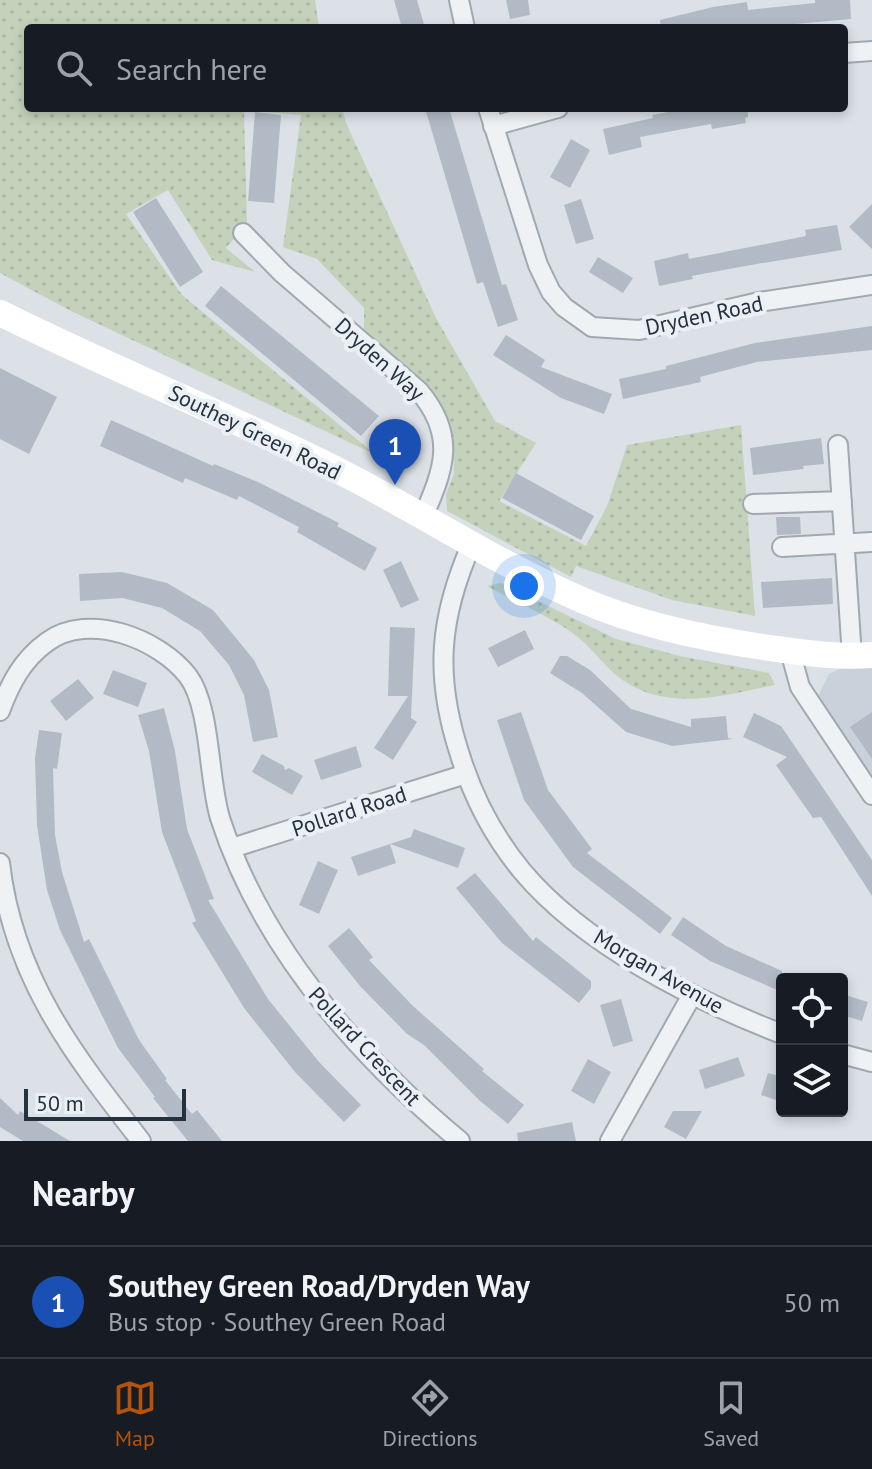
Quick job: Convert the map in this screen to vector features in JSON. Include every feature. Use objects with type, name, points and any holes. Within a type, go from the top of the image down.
[{"type":"street","points":[[459,0],[464,24]]},
{"type":"street","points":[[848,53],[872,51]]},
{"type":"street","points":[[490,117],[528,112]]},
{"type":"street","name":"Dryden Road","points":[[490,117],[538,265],[551,292],[592,327],[639,330],[759,302],[872,285]]},
{"type":"street","name":"Dryden Way","points":[[243,233],[282,273],[419,391],[433,407],[442,436],[444,460],[441,476],[423,517]]},
{"type":"street","name":"Southey Green Road","points":[[2,318],[214,410],[342,473],[515,568],[597,606],[652,624],[722,641],[790,651],[862,656]]},
{"type":"street","points":[[838,445],[845,543],[862,656]]},
{"type":"street","points":[[753,504],[842,501]]},
{"type":"street","points":[[782,547],[872,542]]},
{"type":"street","name":"Morgan Avenue","points":[[472,543],[454,584],[446,624],[443,673],[450,724],[466,774],[487,822],[514,859],[564,913],[624,956],[692,995],[776,1031]]},
{"type":"street","name":"Pollard Crescent","points":[[0,711],[11,681],[29,658],[49,640],[72,632],[98,629],[125,633],[149,643],[172,660],[189,678],[200,702],[210,774],[220,817],[253,897],[281,946],[335,1020],[460,1141]]},
{"type":"street","points":[[790,651],[800,687],[872,795]]},
{"type":"street","name":"Pollard Road","points":[[232,848],[466,774]]},
{"type":"street","points":[[0,863],[2,884],[22,956],[44,1006],[88,1074],[141,1141]]},
{"type":"street","points":[[610,1141],[692,995]]},
{"type":"street","points":[[848,1056],[872,1062]]},
{"type":"shaded area","points":[[872,667],[872,781],[820,703],[819,694],[829,674],[840,669]]},
{"type":"green space","points":[[0,0],[315,0],[318,24],[24,24],[24,112],[244,112],[247,223],[226,248],[255,272],[212,260],[168,190],[126,214],[182,295],[376,455],[71,311],[0,273]]},
{"type":"green space","points":[[267,112],[343,112],[436,318],[495,421],[536,443],[499,501],[586,546],[607,506],[627,445],[741,425],[755,616],[672,600],[576,566],[571,577],[447,511],[446,494],[454,474],[453,435],[439,400],[364,330],[364,308],[317,259],[283,247],[301,115]]},
{"type":"green space","points":[[501,583],[616,639],[680,656],[769,673],[775,685],[718,696],[679,699],[641,690],[618,677],[569,631],[487,586]]},
{"type":"building","points":[[394,0],[417,0],[424,24],[401,24]]},
{"type":"building","points":[[506,0],[528,0],[530,15],[510,19]]},
{"type":"building","points":[[815,0],[850,0],[851,19],[795,24],[660,24],[660,20],[747,2],[748,10],[815,3]]},
{"type":"building","points":[[255,112],[281,115],[274,203],[248,201]]},
{"type":"building","points":[[426,112],[450,112],[502,285],[506,284],[518,320],[498,327],[483,282],[477,284]]},
{"type":"building","points":[[669,112],[748,112],[746,123],[712,129],[711,124],[640,137],[642,147],[609,155],[603,129],[653,118],[652,115]]},
{"type":"building","points":[[571,139],[590,150],[570,188],[550,177]]},
{"type":"building","points":[[156,198],[203,272],[180,287],[133,212]]},
{"type":"building","points":[[581,199],[594,239],[576,244],[564,205]]},
{"type":"building","points":[[872,204],[872,249],[849,227]]},
{"type":"building","points":[[837,225],[842,250],[692,276],[693,279],[659,286],[654,261],[688,253],[689,259],[806,236],[805,230]]},
{"type":"building","points":[[598,257],[633,278],[623,293],[589,272]]},
{"type":"building","points":[[221,286],[379,416],[361,436],[205,306]]},
{"type":"building","points":[[872,326],[872,350],[757,362],[700,377],[701,382],[623,399],[619,379],[755,343]]},
{"type":"building","points":[[506,335],[545,360],[541,367],[612,394],[604,414],[561,398],[493,355]]},
{"type":"building","points":[[0,368],[57,397],[29,454],[0,439]]},
{"type":"building","points":[[111,420],[213,466],[258,482],[339,523],[337,526],[377,548],[365,571],[297,532],[299,527],[239,496],[237,500],[185,478],[183,483],[100,446]]},
{"type":"building","points":[[821,438],[824,464],[753,475],[750,448]]},
{"type":"building","points":[[516,473],[594,516],[581,540],[502,498]]},
{"type":"building","points":[[776,517],[800,517],[801,534],[777,535]]},
{"type":"building","points":[[401,561],[419,600],[401,608],[383,570]]},
{"type":"building","points":[[122,572],[167,583],[213,610],[254,660],[269,690],[278,737],[253,742],[244,695],[229,665],[200,631],[162,608],[122,598],[80,601],[79,574]]},
{"type":"building","points":[[832,578],[833,604],[763,608],[761,582]]},
{"type":"building","points":[[390,627],[415,628],[411,718],[417,722],[393,760],[374,748],[408,696],[388,696]]},
{"type":"building","points":[[525,630],[534,649],[498,667],[488,648]]},
{"type":"building","points":[[560,656],[567,656],[590,670],[631,709],[691,727],[691,719],[726,716],[728,738],[733,739],[672,746],[626,732],[582,693],[550,673]]},
{"type":"building","points":[[113,670],[147,683],[138,707],[103,694]]},
{"type":"building","points":[[78,679],[94,698],[66,721],[50,701]]},
{"type":"building","points":[[164,708],[175,751],[187,829],[214,899],[208,900],[268,999],[319,1062],[361,1105],[344,1122],[295,1072],[244,1008],[192,923],[196,921],[162,832],[149,751],[138,715]]},
{"type":"building","points":[[521,712],[548,790],[592,849],[587,853],[672,918],[660,934],[573,867],[524,800],[497,720]]},
{"type":"building","points":[[872,712],[872,759],[850,727]]},
{"type":"building","points":[[754,713],[781,726],[872,860],[872,896],[821,817],[813,818],[776,765],[787,757],[743,737]]},
{"type":"building","points":[[39,730],[62,733],[57,769],[53,768],[55,835],[62,872],[84,942],[89,939],[139,1040],[165,1080],[192,1114],[197,1110],[222,1141],[188,1141],[153,1098],[118,1048],[60,930],[47,890],[37,825],[35,758]]},
{"type":"building","points":[[356,746],[362,767],[321,780],[314,760]]},
{"type":"building","points":[[262,754],[284,766],[285,770],[289,768],[303,776],[292,795],[252,772]]},
{"type":"building","points":[[414,829],[465,848],[458,868],[390,844],[411,837]]},
{"type":"building","points":[[390,844],[396,863],[358,876],[351,857]]},
{"type":"building","points":[[318,861],[338,870],[319,914],[299,905]]},
{"type":"building","points":[[475,873],[533,941],[536,937],[591,981],[591,988],[579,1003],[502,943],[456,888]]},
{"type":"building","points":[[683,917],[726,946],[782,971],[776,973],[776,989],[710,961],[671,935]]},
{"type":"building","points":[[349,928],[373,957],[369,960],[413,1006],[484,1069],[482,1071],[524,1105],[508,1124],[424,1045],[407,1034],[360,986],[328,946]]},
{"type":"building","points":[[848,996],[868,1002],[862,1021],[848,1017]]},
{"type":"building","points":[[621,999],[633,1041],[613,1047],[600,1005]]},
{"type":"building","points":[[738,1057],[745,1076],[705,1089],[699,1070]]},
{"type":"building","points":[[588,1059],[611,1072],[594,1104],[571,1091]]},
{"type":"building","points":[[768,1073],[776,1075],[776,1100],[761,1095]]},
{"type":"building","points":[[0,1098],[18,1115],[20,1111],[70,1141],[23,1141],[0,1127]]},
{"type":"building","points":[[673,1111],[702,1111],[686,1139],[664,1127]]},
{"type":"building","points":[[572,1122],[576,1141],[518,1141],[517,1133]]},
{"type":"place","name":"Southey Green Road/Dryden Way","points":[[395,485]]}]
